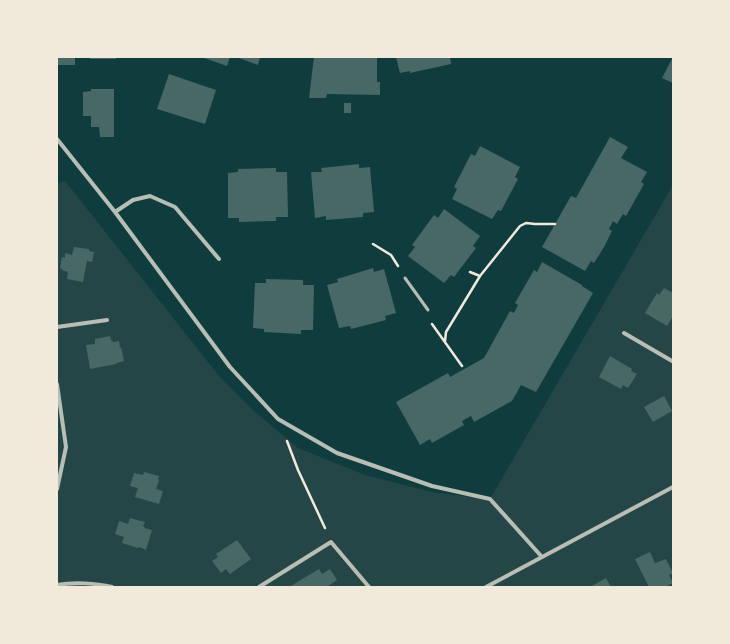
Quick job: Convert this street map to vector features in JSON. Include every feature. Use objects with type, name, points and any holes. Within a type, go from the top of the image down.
[{"type":"street","points":[[57,140],[115,212],[230,367],[278,419],[337,453],[432,486],[490,499],[542,557]]},
{"type":"street","points":[[115,212],[133,200],[150,196],[175,207],[219,259]]},
{"type":"street","points":[[57,327],[107,320]]},
{"type":"street","points":[[624,333],[673,361]]},
{"type":"street","points":[[57,384],[66,447],[57,489]]},
{"type":"street","points":[[486,587],[673,487]]},
{"type":"street","points":[[258,587],[331,542],[369,587]]},
{"type":"street","points":[[57,584],[69,583],[112,587]]},
{"type":"lane","points":[[405,278],[428,310]]},
{"type":"path","points":[[445,342],[446,332],[480,276],[520,226],[526,223],[555,224]]},
{"type":"path","points":[[373,244],[391,254]]},
{"type":"path","points":[[470,272],[480,276]]},
{"type":"path","points":[[430,322],[462,366]]},
{"type":"path","points":[[278,419],[298,470],[331,542]]},
{"type":"shaded area","points":[[65,181],[219,376],[256,413],[298,448],[365,475],[432,492],[490,499],[673,185],[673,587],[57,587],[57,184]]},
{"type":"building","points":[[57,57],[75,57],[75,65],[57,65]]},
{"type":"building","points":[[90,57],[116,57],[116,59],[90,59]]},
{"type":"building","points":[[201,57],[230,57],[227,66]]},
{"type":"building","points":[[236,57],[260,57],[258,65]]},
{"type":"building","points":[[314,57],[377,57],[377,82],[380,82],[380,95],[327,94],[326,98],[309,98]]},
{"type":"building","points":[[396,57],[450,57],[451,64],[410,73],[410,71],[400,73]]},
{"type":"building","points":[[673,57],[673,83],[662,78]]},
{"type":"building","points":[[169,74],[216,90],[205,124],[157,109]]},
{"type":"building","points":[[91,89],[114,89],[114,137],[100,137],[99,127],[91,127],[91,116],[83,116],[83,92],[91,91]]},
{"type":"building","points":[[344,103],[351,103],[351,113],[344,113]]},
{"type":"building","points":[[610,137],[628,147],[621,158],[647,172],[641,182],[644,184],[626,216],[623,214],[617,224],[613,221],[609,229],[612,231],[604,247],[594,263],[591,261],[585,271],[542,247],[571,196],[576,198]]},
{"type":"building","points":[[480,146],[520,167],[515,177],[518,179],[501,211],[498,210],[492,219],[452,199],[457,189],[454,187],[471,154],[475,156]]},
{"type":"building","points":[[359,164],[359,168],[370,167],[374,212],[363,213],[363,217],[326,220],[326,216],[315,218],[311,172],[322,172],[321,168]]},
{"type":"building","points":[[276,168],[276,172],[287,172],[288,217],[276,217],[276,221],[239,222],[239,218],[228,218],[228,173],[238,172],[238,169]]},
{"type":"building","points":[[444,209],[480,236],[473,246],[476,248],[454,277],[451,275],[444,283],[408,256],[415,247],[412,245],[434,215],[438,218]]},
{"type":"building","points":[[74,247],[89,249],[89,251],[94,252],[92,262],[87,261],[83,282],[67,279],[68,272],[60,268],[62,257],[65,258],[65,253],[72,255]]},
{"type":"building","points":[[542,262],[593,293],[536,392],[521,385],[512,401],[474,422],[471,416],[462,421],[464,425],[432,443],[430,439],[420,445],[396,402],[448,373],[450,377],[484,358],[510,311],[514,313],[518,305],[515,303],[534,270],[537,272]]},
{"type":"building","points":[[373,268],[374,272],[384,269],[396,313],[385,316],[386,320],[351,329],[350,326],[339,328],[327,285],[338,282],[337,279]]},
{"type":"building","points":[[266,279],[303,280],[303,285],[314,285],[313,330],[301,330],[301,334],[264,332],[264,329],[253,328],[255,283],[266,283]]},
{"type":"building","points":[[664,288],[673,293],[673,316],[667,326],[645,313],[657,293],[659,295]]},
{"type":"building","points":[[110,336],[111,341],[119,341],[124,361],[90,369],[86,345],[95,344],[95,339]]},
{"type":"building","points":[[610,356],[632,369],[631,371],[637,374],[628,388],[623,385],[621,389],[599,377]]},
{"type":"building","points":[[664,396],[672,411],[653,422],[644,407]]},
{"type":"building","points":[[144,472],[159,476],[156,489],[163,491],[159,504],[135,497],[138,488],[130,486],[134,473],[143,475]]},
{"type":"building","points":[[130,518],[145,522],[143,526],[145,527],[144,528],[152,530],[146,550],[122,543],[124,537],[115,534],[119,521],[128,524]]},
{"type":"building","points":[[237,540],[251,559],[230,574],[226,569],[221,573],[212,561],[218,557],[216,554]]},
{"type":"building","points":[[650,552],[655,563],[666,559],[673,573],[669,575],[673,583],[665,587],[649,587],[635,559]]},
{"type":"building","points":[[319,569],[322,574],[330,569],[337,580],[328,586],[329,587],[289,587]]},
{"type":"building","points":[[606,578],[611,587],[590,587]]}]
